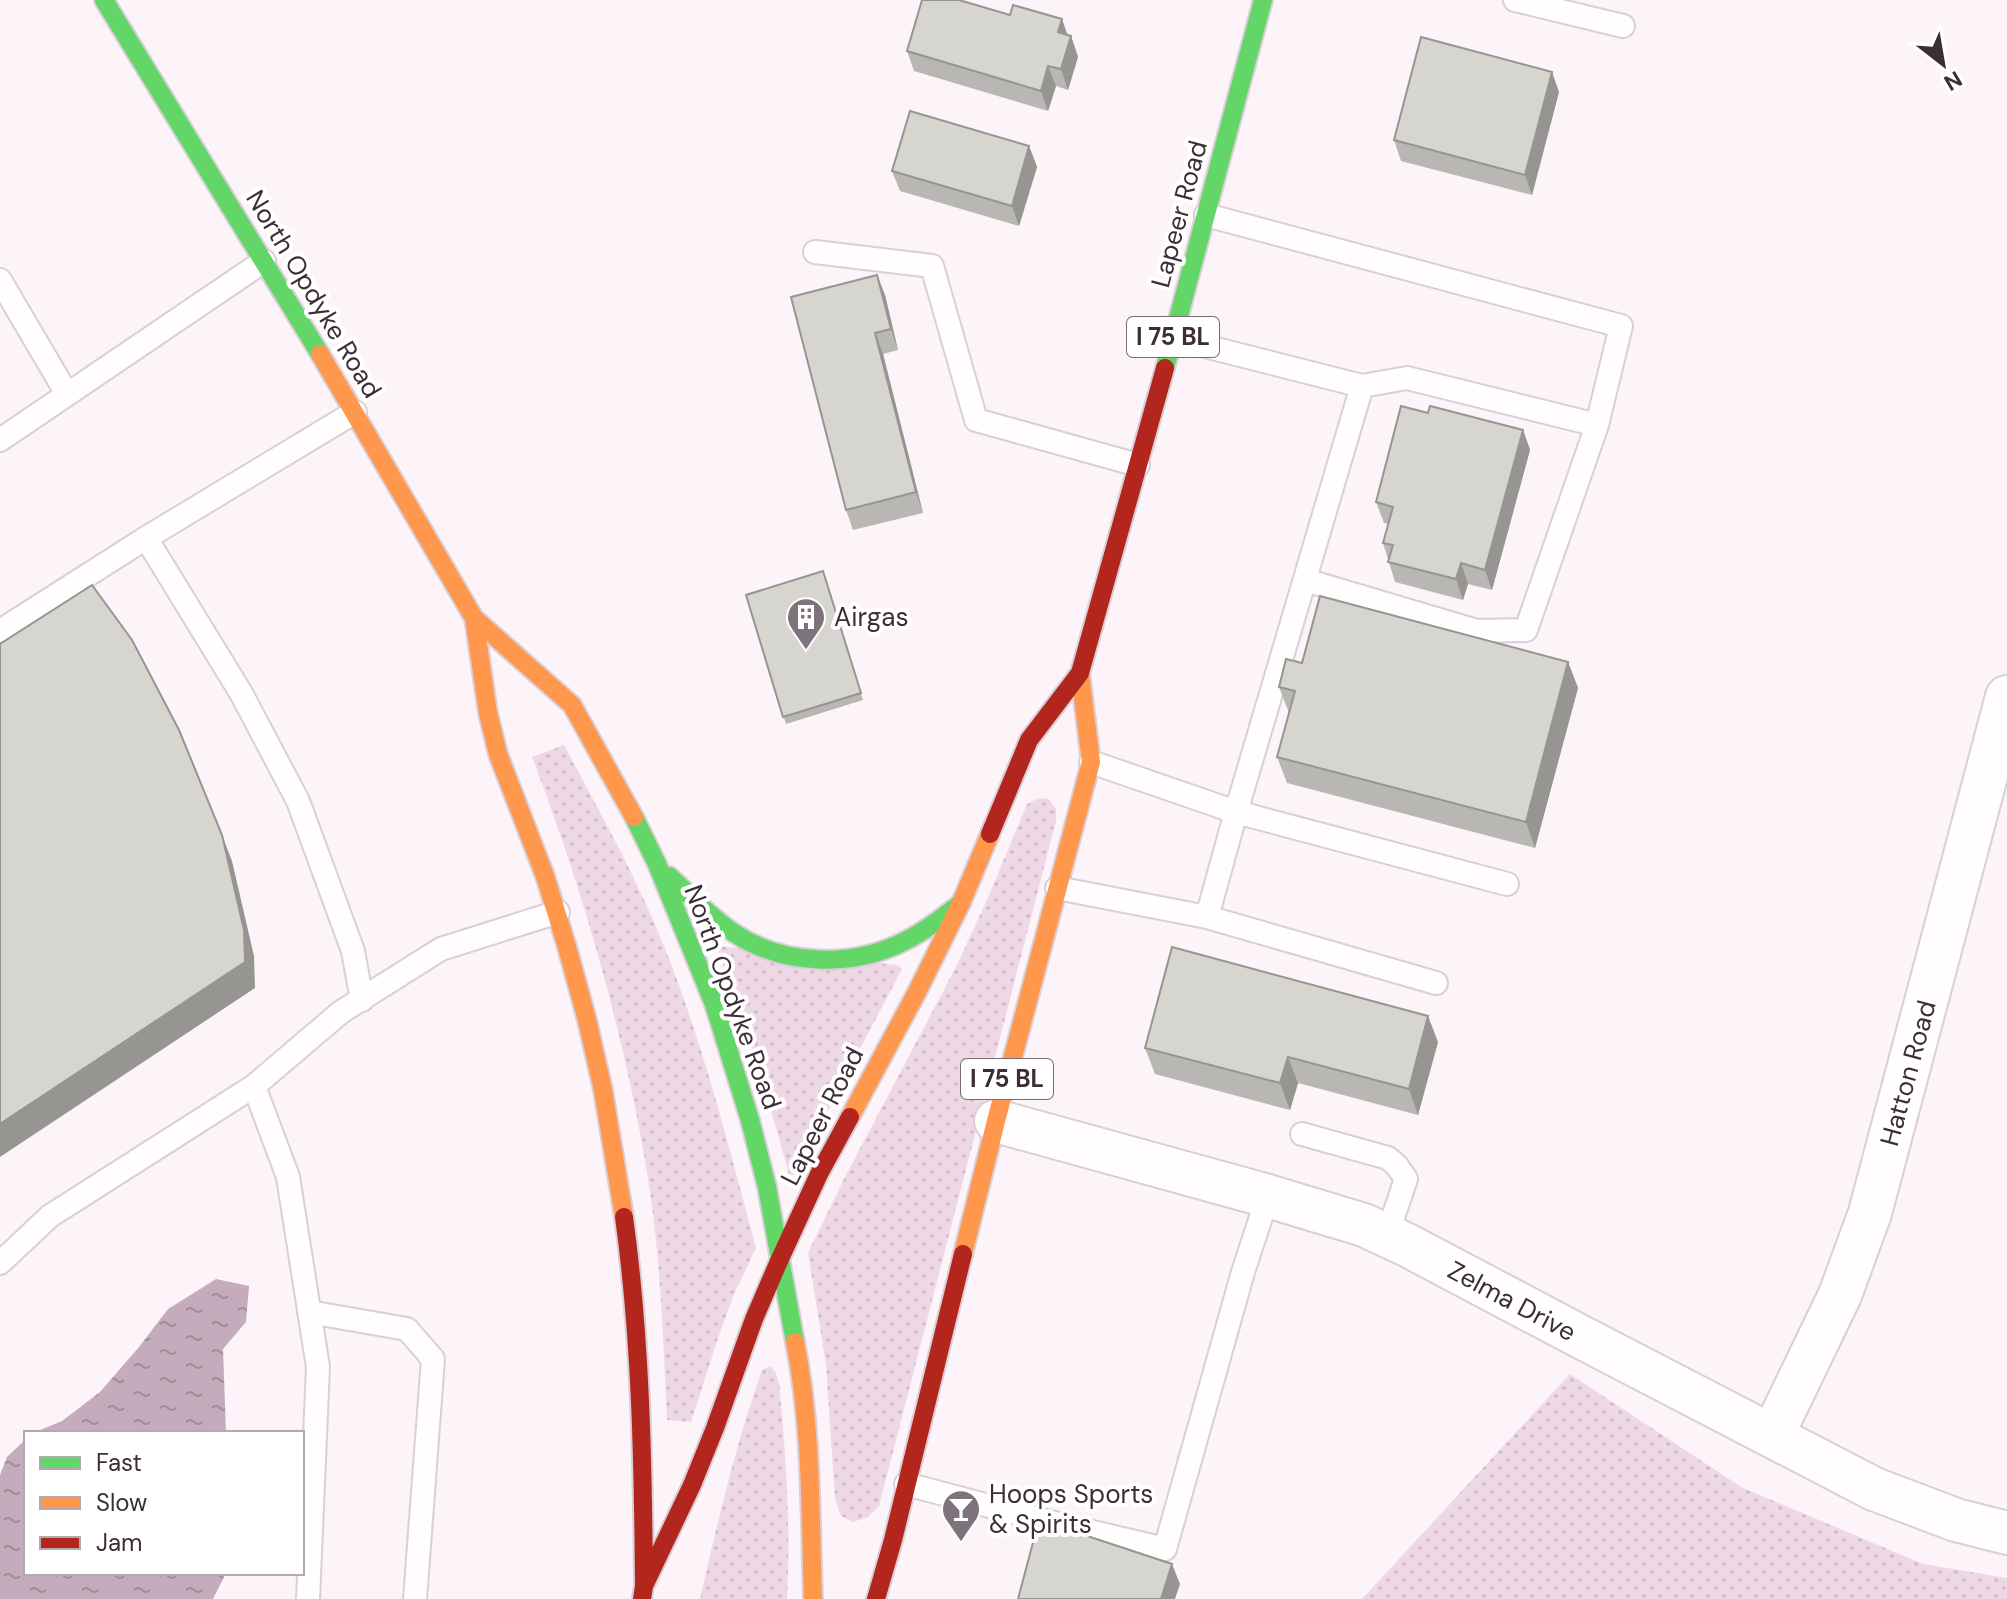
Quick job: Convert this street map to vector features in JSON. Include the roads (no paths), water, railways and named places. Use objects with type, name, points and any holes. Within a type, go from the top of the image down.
[{"type":"main road","name":"North Opdyke Road","points":[[104,0],[355,412],[474,618],[572,705],[657,864],[714,1004],[767,1187],[804,1408],[813,1599]]},
{"type":"main road","name":"Lapeer Road","points":[[643,1593],[692,1485],[754,1319],[819,1174],[961,903],[1029,740],[1080,673],[1263,0]]},
{"type":"main road","name":"North Opdyke Road","points":[[474,618],[495,746],[558,912],[607,1100],[630,1251],[636,1327],[644,1490],[643,1593]]},
{"type":"main road","name":"Lapeer Road","points":[[876,1599],[996,1121],[1091,762],[1080,673]]},
{"type":"main road","points":[[657,864],[703,910],[737,935],[773,952],[810,960],[849,958],[889,948],[926,929],[961,903]]},
{"type":"street","name":"Hatton Road","points":[[1772,1436],[1834,1308],[1870,1213],[2007,697]]},
{"type":"street","name":"Zelma Drive","points":[[996,1121],[1364,1225],[1874,1489],[1956,1520],[2007,1533]]},
{"type":"lane","points":[[1515,0],[1623,26]]},
{"type":"lane","points":[[1206,215],[1621,326],[1597,425],[1526,630],[1477,631],[1305,580]]},
{"type":"lane","points":[[815,252],[932,266],[976,420],[1138,465]]},
{"type":"lane","points":[[0,440],[264,261]]},
{"type":"lane","points":[[0,280],[67,394]]},
{"type":"lane","points":[[1173,338],[1362,386],[1407,378],[1597,425]]},
{"type":"lane","points":[[1207,917],[1362,386]]},
{"type":"lane","points":[[0,631],[146,538],[355,412]]},
{"type":"lane","points":[[146,538],[241,693],[298,801],[353,951],[362,1000]]},
{"type":"lane","points":[[1091,762],[1236,812],[1507,884]]},
{"type":"lane","points":[[1057,888],[1207,917],[1436,983]]},
{"type":"lane","points":[[2,1257],[50,1216],[254,1086],[341,1012],[441,949],[558,912]]},
{"type":"lane","points":[[254,1086],[288,1177],[318,1367],[308,1599]]},
{"type":"lane","points":[[1302,1134],[1388,1158],[1397,1166],[1406,1179],[1387,1235]]},
{"type":"lane","points":[[906,1484],[1165,1549],[1243,1272],[1268,1196]]},
{"type":"lane","points":[[309,1312],[407,1329],[433,1359],[415,1599]]},
{"type":"water","points":[[216,1279],[249,1286],[246,1322],[223,1349],[226,1431],[38,1431],[62,1421],[100,1392],[168,1309]]},
{"type":"water","points":[[24,1441],[24,1575],[225,1575],[213,1599],[0,1599],[0,1475],[7,1457]]},
{"type":"place","name":"Airgas","points":[[806,651]]},
{"type":"place","name":"Hoops Sports & Spirits","points":[[961,1543]]}]
